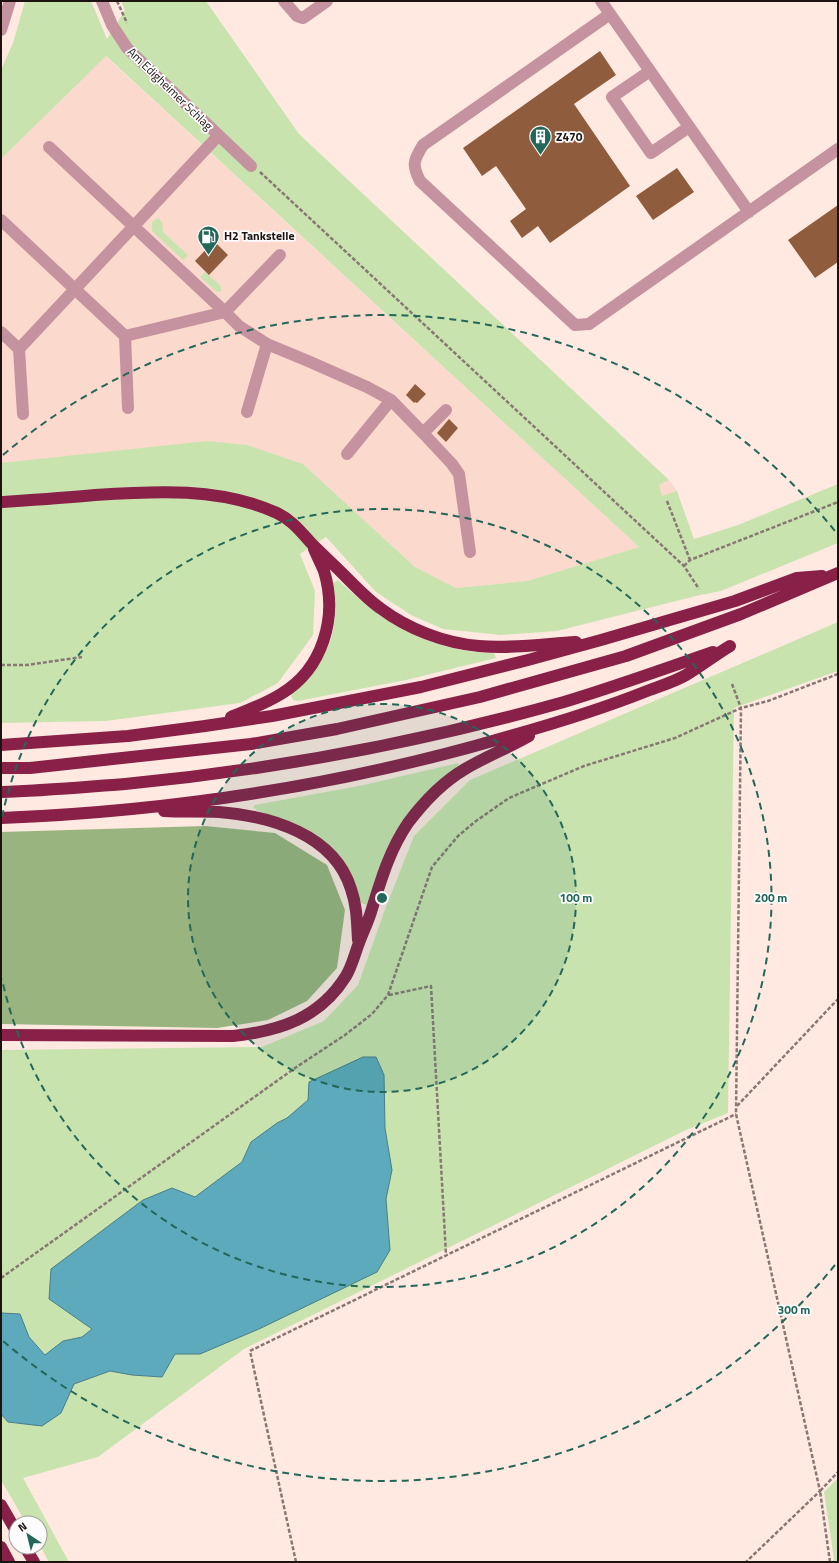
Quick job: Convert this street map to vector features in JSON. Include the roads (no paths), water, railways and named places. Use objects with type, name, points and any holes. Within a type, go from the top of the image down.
[{"type":"highway","points":[[1,502],[144,492],[195,493],[228,497],[278,513],[295,524],[311,543],[380,609],[413,628],[443,639],[478,646],[512,646],[601,640]]},
{"type":"highway","points":[[205,726],[258,707],[282,694],[303,676],[312,664],[324,640],[329,601],[323,570],[311,543]]},
{"type":"highway","points":[[1,745],[128,736],[205,726],[272,716],[421,687],[601,640],[735,601],[797,578],[837,573]]},
{"type":"highway","points":[[1,768],[30,768],[251,744],[337,729],[480,697],[626,656],[741,614],[837,573]]},
{"type":"highway","points":[[1,792],[39,791],[189,778],[393,744],[460,729],[565,701],[636,679],[730,646],[685,676],[630,698],[553,724],[440,756],[377,771],[312,784],[137,809],[1,818]]},
{"type":"highway","points":[[1,1035],[209,1037],[254,1034],[275,1029],[302,1018],[320,1006],[336,991],[347,975],[371,913],[389,857],[409,823],[423,805],[440,788],[463,770],[553,724]]},
{"type":"highway","points":[[137,809],[181,812],[219,812],[239,815],[284,825],[309,837],[320,845],[337,863],[351,887],[357,914],[358,944]]},
{"type":"highway","points":[[1,1505],[8,1517]]},
{"type":"highway","points":[[1,1547],[9,1562]]},
{"type":"street","points":[[1,30],[10,1]]},
{"type":"street","name":"Am Edigheimer Schlag","points":[[102,1],[112,25],[127,48],[251,166]]},
{"type":"street","points":[[284,1],[297,16],[303,18],[327,1]]},
{"type":"street","points":[[601,1],[749,212]]},
{"type":"street","points":[[610,14],[423,146],[415,158],[414,168],[420,182],[575,325],[589,324],[838,149]]},
{"type":"street","points":[[650,70],[612,97],[642,141],[651,153],[689,127]]},
{"type":"street","points":[[19,349],[218,136]]},
{"type":"street","points":[[49,147],[239,326],[266,344],[367,387],[391,400],[452,464],[459,474],[470,552]]},
{"type":"street","points":[[1,220],[74,290],[125,336],[128,408]]},
{"type":"street","points":[[125,336],[225,312],[280,254]]},
{"type":"street","points":[[1,332],[19,349],[23,414]]},
{"type":"street","points":[[247,412],[266,344]]},
{"type":"street","points":[[347,454],[391,400]]},
{"type":"street","points":[[423,433],[446,410]]},
{"type":"water","points":[[363,1057],[376,1057],[384,1075],[385,1128],[392,1170],[386,1199],[390,1250],[377,1272],[259,1329],[200,1354],[175,1354],[162,1377],[132,1375],[110,1371],[74,1384],[61,1413],[42,1426],[8,1422],[1,1414],[1,1313],[20,1314],[29,1337],[45,1355],[63,1341],[82,1337],[92,1329],[49,1299],[51,1269],[143,1200],[172,1188],[195,1197],[242,1162],[251,1142],[277,1123],[287,1118],[308,1100],[309,1082]]},
{"type":"place","name":"Z470","points":[[540,156]]},
{"type":"place","name":"H2 Tankstelle","points":[[209,256]]}]
